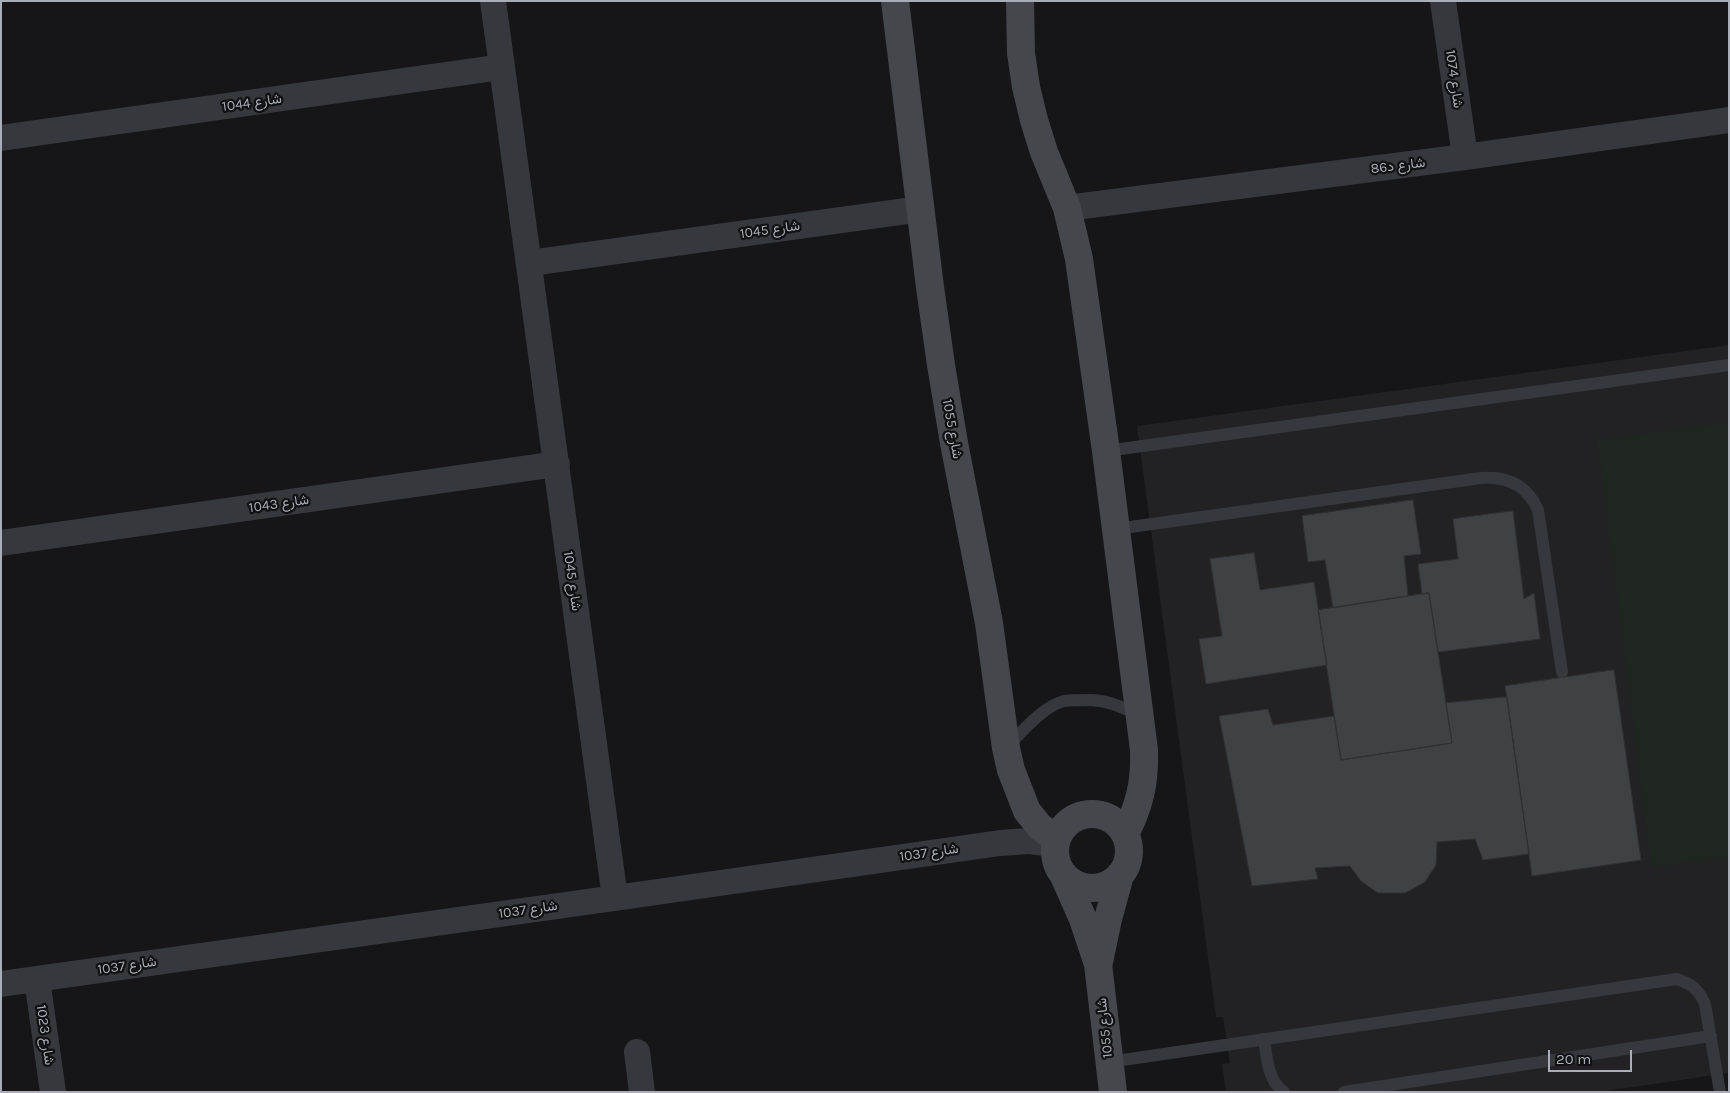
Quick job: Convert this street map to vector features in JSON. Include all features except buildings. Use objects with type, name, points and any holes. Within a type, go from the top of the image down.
[{"type":"street","name":"شارع 1045","points":[[493,1],[615,898]]},
{"type":"street","name":"شارع 1055","points":[[895,1],[941,365],[989,623],[1006,748],[1011,770],[1027,811],[1040,827],[1056,841]]},
{"type":"street","points":[[1020,1],[1021,53],[1026,87],[1044,152],[1067,208],[1079,259],[1106,450],[1140,717],[1144,750],[1143,785],[1133,819],[1125,834]]},
{"type":"street","name":"شارع 1074","points":[[1443,1],[1465,157]]},
{"type":"street","name":"شارع 1044","points":[[1,138],[502,67]]},
{"type":"street","name":"شارع د86","points":[[1067,208],[1465,157],[1729,120]]},
{"type":"street","name":"شارع 1045","points":[[530,263],[921,209]]},
{"type":"street","name":"شارع 1043","points":[[1,543],[557,464]]},
{"type":"street","points":[[1100,815],[1119,825],[1125,834],[1129,855],[1126,865],[1120,875],[1108,884],[1092,888],[1072,883],[1064,876],[1056,861],[1056,841],[1062,829],[1079,816],[1100,815]]},
{"type":"street","name":"شارع 1037","points":[[1,984],[1000,843],[1056,841]]},
{"type":"street","name":"شارع 1055","points":[[1098,964],[1120,875]]},
{"type":"street","name":"شارع 1055","points":[[1064,876],[1083,919],[1098,964],[1113,1092]]},
{"type":"street","name":"شارع 1023","points":[[37,979],[53,1092]]},
{"type":"street","points":[[637,1052],[642,1092]]},
{"type":"lane","points":[[1106,450],[1729,365]]},
{"type":"lane","points":[[1116,529],[1481,478],[1511,481],[1528,493],[1538,510],[1562,672]]},
{"type":"lane","points":[[1006,748],[1042,713],[1062,702],[1083,700],[1105,701],[1124,707],[1140,717]]},
{"type":"lane","points":[[1109,1062],[1677,979],[1690,984],[1700,993],[1705,1004],[1720,1092]]},
{"type":"lane","points":[[1344,1092],[1711,1036]]},
{"type":"lane","points":[[1264,1039],[1273,1081],[1284,1092]]},
{"type":"shaded area","points":[[1729,345],[1729,1073],[1599,1092],[1226,1092],[1222,1064],[1230,1063],[1223,1017],[1216,1017],[1137,426]]},
{"type":"shaded area","points":[[1729,422],[1729,858],[1651,867],[1597,440]]}]
